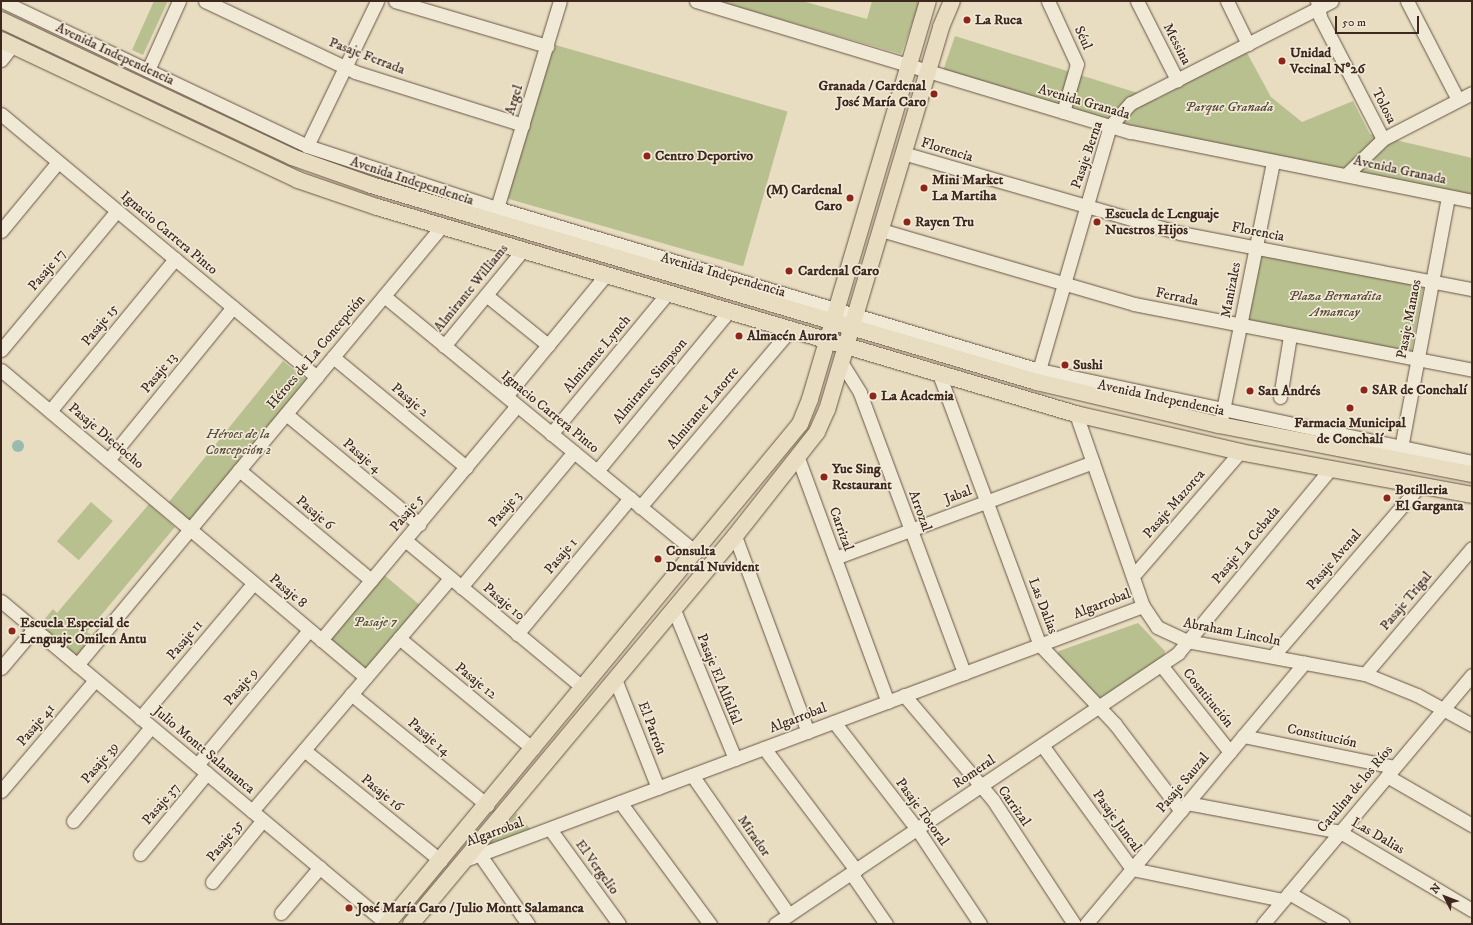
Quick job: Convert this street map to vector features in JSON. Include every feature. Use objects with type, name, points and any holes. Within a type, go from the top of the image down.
[{"type":"main road","points":[[387,924],[441,861],[800,424],[827,342],[907,65],[928,1]]},
{"type":"main road","points":[[411,924],[472,857],[615,679],[735,536],[798,458],[823,421],[927,72],[952,1]]},
{"type":"main road","name":"Avenida Independencia","points":[[1,20],[325,170],[853,321],[1045,384],[1221,418],[1472,474]]},
{"type":"main road","points":[[7,43],[298,180],[522,251],[827,342],[1076,414],[1240,452],[1330,470],[1472,495]]},
{"type":"main road","points":[[866,206],[877,204],[886,212]]},
{"type":"street","name":"Avenida Independencia","points":[[2,1],[308,146],[834,316]]},
{"type":"street","points":[[148,70],[179,1]]},
{"type":"street","name":"Pasaje Ferrada","points":[[205,1],[345,68],[523,125]]},
{"type":"street","points":[[308,146],[376,1]]},
{"type":"street","points":[[395,1],[547,46]]},
{"type":"street","name":"Argel","points":[[497,208],[560,1]]},
{"type":"street","name":"Avenida Granada","points":[[696,1],[927,72],[1110,126],[1273,161],[1472,201]]},
{"type":"street","name":"Séul","points":[[1048,1],[1077,64],[1063,112]]},
{"type":"street","name":"Messina","points":[[1137,1],[1177,80]]},
{"type":"street","points":[[1227,1],[1248,44]]},
{"type":"street","name":"Pasaje Berna","points":[[1039,370],[1110,126],[1131,103],[1248,44],[1318,4],[1332,1]]},
{"type":"street","points":[[1408,1],[1458,100]]},
{"type":"street","name":"Tolosa","points":[[1318,4],[1383,139]]},
{"type":"street","points":[[1,60],[7,43]]},
{"type":"street","points":[[1346,175],[1383,139],[1472,93]]},
{"type":"street","name":"Ignacio Carrera Pinto","points":[[1,114],[317,377]]},
{"type":"street","name":"Florencia","points":[[903,153],[1086,208],[1255,248],[1472,289]]},
{"type":"street","name":"Manizales","points":[[1221,418],[1273,161]]},
{"type":"street","points":[[1,231],[58,162]]},
{"type":"street","name":"Pasaje Manaos","points":[[1401,448],[1448,197]]},
{"type":"street","name":"Pasaje 17","points":[[1,350],[117,211]]},
{"type":"street","name":"Héroes de La Concepción","points":[[77,665],[442,226]]},
{"type":"street","name":"Ferrada","points":[[881,230],[1063,286],[1240,327],[1472,370]]},
{"type":"street","name":"Almirante Williams","points":[[444,346],[522,251]]},
{"type":"street","name":"Pasaje 15","points":[[50,411],[175,259]]},
{"type":"street","points":[[506,396],[605,276]]},
{"type":"street","points":[[486,294],[548,345]]},
{"type":"street","name":"Almirante Lynch","points":[[551,434],[667,294]]},
{"type":"street","name":"Ignacio Carrera Pinto","points":[[384,296],[696,552]]},
{"type":"street","name":"Pasaje 13","points":[[109,459],[233,308]]},
{"type":"street","name":"Almirante Simpson","points":[[597,471],[728,312]]},
{"type":"street","name":"Avenida Independencia","points":[[853,321],[1221,418],[1401,448],[1472,462]]},
{"type":"street","name":"Almirante Latorre","points":[[640,507],[790,330]]},
{"type":"street","points":[[1280,397],[1290,336]]},
{"type":"street","name":"Pasaje 2","points":[[333,357],[466,467]]},
{"type":"street","name":"Arrozal","points":[[841,362],[860,393],[964,673]]},
{"type":"street","name":"Pasaje Dieciocho","points":[[1,370],[109,459],[190,529]]},
{"type":"street","name":"Las Dalias","points":[[939,374],[1040,645],[1100,707],[1184,807],[1340,832],[1472,910]]},
{"type":"street","name":"Pasaje 5","points":[[321,640],[517,406]]},
{"type":"street","name":"Pasaje 4","points":[[286,414],[418,524]]},
{"type":"street","name":"Abraham Lincoln","points":[[1076,414],[1143,606],[1157,627],[1187,642],[1274,656],[1365,674],[1444,708],[1472,725]]},
{"type":"street","name":"Pasaje 3","points":[[461,587],[574,452]]},
{"type":"street","name":"Pasaje Mazorca","points":[[1133,576],[1240,452]]},
{"type":"street","name":"Carrizal","points":[[798,458],[888,702]]},
{"type":"street","name":"Jabal","points":[[835,558],[1093,462]]},
{"type":"street","name":"Pasaje 6","points":[[239,470],[371,580]]},
{"type":"street","name":"Pasaje La Cebada","points":[[1187,642],[1330,470]]},
{"type":"street","name":"Pasaje Avenal","points":[[1274,656],[1419,486]]},
{"type":"street","name":"Pasaje 1","points":[[517,634],[630,498]]},
{"type":"street","name":"Pasaje 8","points":[[190,529],[253,584],[366,677]]},
{"type":"street","points":[[735,536],[808,732]]},
{"type":"street","name":"Pasaje 10","points":[[405,540],[583,688]]},
{"type":"street","name":"Pasaje Trigal","points":[[1365,674],[1472,548]]},
{"type":"street","points":[[252,811],[450,578]]},
{"type":"street","name":"Pasaje 11","points":[[140,718],[253,584]]},
{"type":"street","name":"Julio Montt Salamanca","points":[[1,602],[263,820],[316,872],[387,924]]},
{"type":"street","name":"Algarrobal","points":[[472,857],[1143,606]]},
{"type":"street","name":"Pasaje El Alfalfal","points":[[674,610],[735,759]]},
{"type":"street","points":[[1,668],[34,629]]},
{"type":"street","name":"Pasaje 9","points":[[197,765],[309,630]]},
{"type":"street","name":"Pasaje 12","points":[[399,638],[533,749]]},
{"type":"street","name":"Romeral","points":[[775,924],[1100,707],[1161,665],[1187,642]]},
{"type":"street","name":"Pasaje Sauzal","points":[[1086,924],[1305,662]]},
{"type":"street","name":"Cosntitución","points":[[1161,665],[1230,752]]},
{"type":"street","name":"Catalina de los Ríos","points":[[1263,924],[1472,675]]},
{"type":"street","name":"El Parrón","points":[[615,679],[658,788]]},
{"type":"street","name":"Pasaje 41","points":[[1,791],[95,680]]},
{"type":"street","name":"Pasaje 14","points":[[352,694],[486,805]]},
{"type":"street","name":"Carrizal","points":[[904,695],[980,787],[993,800],[1074,924]]},
{"type":"street","name":"Pasaje Totoral","points":[[834,722],[917,829],[980,924]]},
{"type":"street","name":"Pasaje 39","points":[[73,820],[151,727]]},
{"type":"street","name":"Constitución","points":[[1243,736],[1391,772],[1472,825]]},
{"type":"street","name":"Pasaje Juncal","points":[[1042,745],[1132,869],[1286,897],[1343,924]]},
{"type":"street","points":[[764,748],[853,872],[886,924]]},
{"type":"street","name":"Pasaje 16","points":[[304,750],[441,861]]},
{"type":"street","name":"Pasaje 37","points":[[140,854],[207,774]]},
{"type":"street","name":"Mirador","points":[[692,775],[789,915]]},
{"type":"street","points":[[620,802],[710,924]]},
{"type":"street","name":"Pasaje 35","points":[[212,882],[263,820]]},
{"type":"street","name":"El Vergelio","points":[[550,829],[619,924]]},
{"type":"street","points":[[472,857],[528,924]]},
{"type":"street","points":[[281,913],[316,872]]},
{"type":"green space","points":[[154,1],[168,1],[143,55],[132,50]]},
{"type":"green space","points":[[717,1],[802,1],[867,19],[872,1],[920,1],[901,54]]},
{"type":"green space","name":"Parque Granada","points":[[955,36],[1157,99],[1246,51],[1271,97],[1302,122],[1353,101],[1370,134],[1472,158],[1472,196],[1124,126],[943,71]]},
{"type":"green space","name":"Centro Deportivo","points":[[552,44],[788,112],[743,266],[508,199]]},
{"type":"green space","name":"Plaza Bernardita Amancay","points":[[1260,254],[1424,286],[1411,354],[1247,322]]},
{"type":"green space","name":"Héroes de la Concepción 2","points":[[283,361],[309,382],[193,524],[168,503]]},
{"type":"green space","points":[[91,502],[113,521],[79,560],[57,541]]},
{"type":"green space","points":[[149,504],[175,527],[87,632],[95,638],[79,657],[71,655],[41,627],[42,622],[53,609],[57,613]]},
{"type":"green space","name":"Pasaje 7","points":[[383,574],[421,606],[367,670],[329,638]]},
{"type":"green space","points":[[1138,623],[1165,651],[1164,657],[1097,701],[1057,655],[1059,651]]},
{"type":"green space","points":[[516,813],[533,832],[486,849]]},
{"type":"water","points":[[20,440],[23,441],[23,451],[16,452],[13,451],[12,444],[13,441]]},
{"type":"place","name":"La Ruca","points":[[967,20]]},
{"type":"place","name":"Unidad Vecinal Nº26","points":[[1282,61]]},
{"type":"place","name":"Granada / Cardenal José María Caro","points":[[934,94]]},
{"type":"place","name":"Centro Deportivo","points":[[647,156]]},
{"type":"place","name":"Mini Market La Martiha","points":[[924,188]]},
{"type":"place","name":"(M) Cardenal Caro","points":[[850,198]]},
{"type":"place","name":"Rayen Tru","points":[[907,222]]},
{"type":"place","name":"Escuela de Lenguaje Nuestros Hijos","points":[[1097,222]]},
{"type":"place","name":"Cardenal Caro","points":[[789,271]]},
{"type":"place","name":"Almacén Aurora","points":[[739,336]]},
{"type":"place","name":"Sushi","points":[[1065,365]]},
{"type":"place","name":"SAR de Conchalí","points":[[1364,390]]},
{"type":"place","name":"San Andrés","points":[[1250,391]]},
{"type":"place","name":"La Academia","points":[[873,396]]},
{"type":"place","name":"Farmacia Municipal de Conchalí","points":[[1350,408]]},
{"type":"place","name":"Yue Sing Restaurant","points":[[824,477]]},
{"type":"place","name":"Botilleria El Garganta","points":[[1387,498]]},
{"type":"place","name":"Consulta Dental Nuvident","points":[[658,559]]},
{"type":"place","name":"Escuela Especial de Lenguaje Omilen Antu","points":[[12,631]]},
{"type":"place","name":"José María Caro / Julio Montt Salamanca","points":[[349,908]]}]
